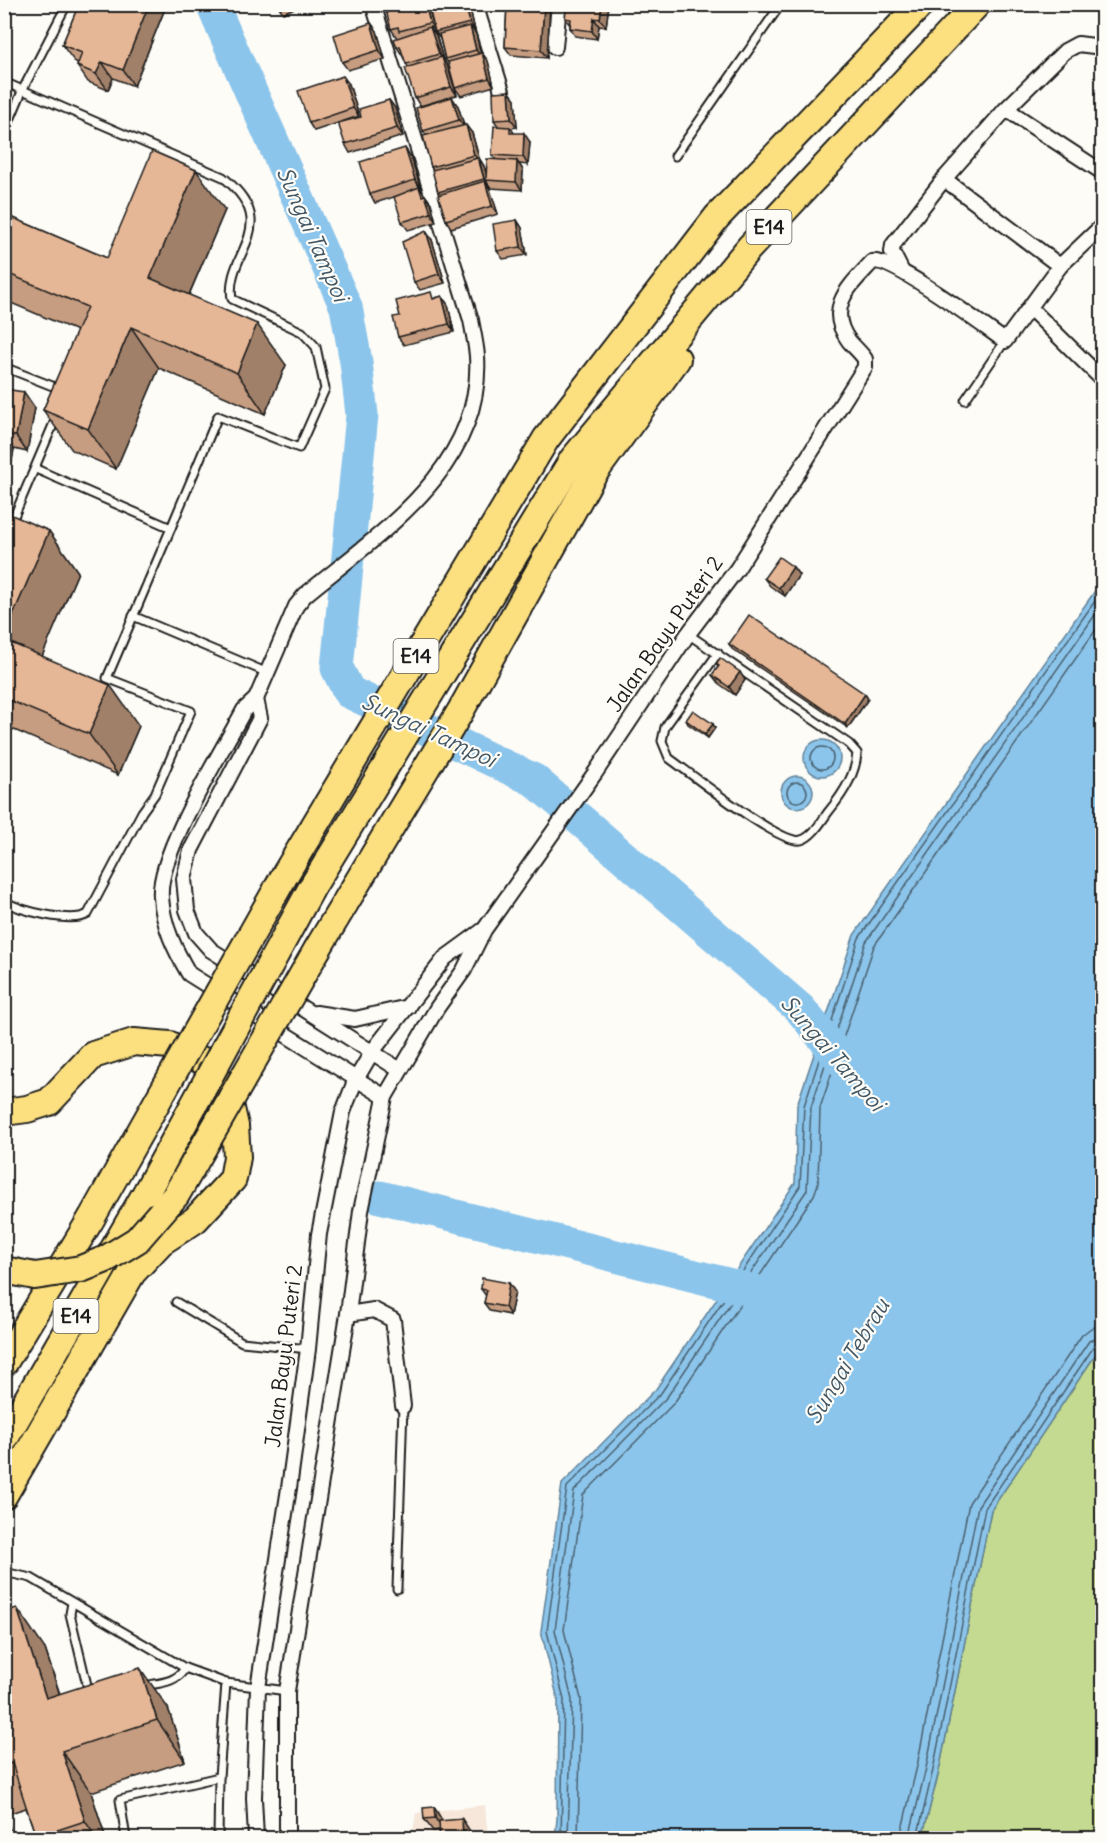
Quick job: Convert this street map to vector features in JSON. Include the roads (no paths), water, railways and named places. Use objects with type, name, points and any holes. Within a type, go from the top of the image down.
[{"type":"highway","name":"E14","points":[[4,1363],[91,1219],[286,873],[546,439],[717,217],[921,4]]},
{"type":"highway","name":"E14","points":[[4,1440],[147,1191],[310,889],[583,468],[749,248],[977,4]]},
{"type":"highway","points":[[4,1270],[35,1276],[81,1269],[106,1259],[137,1240],[176,1195],[318,948],[460,712],[583,468]]},
{"type":"highway","points":[[4,1112],[27,1109],[49,1102],[93,1055],[134,1042],[170,1045],[203,1061],[227,1090],[235,1126],[237,1157],[233,1179],[223,1193],[195,1220],[161,1242],[132,1273],[4,1495]]},
{"type":"street","points":[[373,4],[467,308],[477,355],[476,385],[469,414],[452,454],[438,478],[414,504],[305,595],[296,606],[256,699],[244,710],[169,851],[160,895],[166,925],[175,951],[189,974],[355,1081],[385,1097]]},
{"type":"street","points":[[475,4],[502,92]]},
{"type":"street","points":[[555,47],[559,4]]},
{"type":"street","points":[[1101,230],[1060,266],[1005,341],[901,270],[892,252],[893,245],[944,179],[1006,109],[1065,51],[1078,44],[1102,45]]},
{"type":"street","points":[[1006,109],[1102,172]]},
{"type":"street","points":[[944,179],[1060,266]]},
{"type":"street","name":"Jalan Bayu Puteri 2","points":[[287,1839],[287,1691],[348,1314],[361,1211],[385,1097],[464,970],[484,930],[595,773],[688,634],[736,569],[865,367],[866,362],[863,356],[847,338],[841,321],[843,294],[872,262],[877,260],[901,270]]},
{"type":"street","points":[[1030,308],[1102,379]]},
{"type":"street","points":[[256,699],[260,718],[191,850],[184,879],[187,910],[196,933],[211,951],[400,1070]]},
{"type":"street","name":"Jalan Bayu Puteri 2","points":[[256,1839],[254,1798],[258,1688],[308,1349],[319,1234],[343,1112],[355,1081],[372,1052],[445,958],[484,930]]},
{"type":"street","points":[[301,1009],[333,1017],[355,1019],[408,1007]]},
{"type":"street","points":[[348,1314],[375,1310],[393,1320],[403,1406]]},
{"type":"lane","points":[[4,134],[23,90],[67,4]]},
{"type":"lane","points":[[675,156],[781,4]]},
{"type":"lane","points":[[4,82],[222,177],[238,189],[247,207],[252,233],[230,287],[232,299],[302,332],[316,347],[325,389],[299,448],[218,416],[107,678],[191,711],[155,794],[141,812],[88,914],[81,918],[57,916],[14,906],[4,901]]},
{"type":"lane","points":[[965,400],[1005,341]]},
{"type":"lane","points":[[4,367],[67,392]]},
{"type":"lane","points":[[4,540],[58,414]]},
{"type":"lane","points":[[36,469],[171,528]]},
{"type":"lane","points":[[133,616],[268,673]]},
{"type":"lane","points":[[688,634],[718,653],[849,744],[857,753],[856,767],[835,803],[804,840],[792,842],[759,822],[669,758],[662,741],[665,727],[718,653]]},
{"type":"lane","points":[[176,1302],[242,1342],[308,1349]]},
{"type":"lane","points":[[397,1589],[403,1406]]},
{"type":"lane","points":[[4,1572],[31,1578],[185,1668],[226,1683],[287,1691]]},
{"type":"lane","points":[[72,1603],[70,1614],[88,1689],[95,1696],[106,1694]]},
{"type":"lane","points":[[129,1689],[173,1680],[181,1675],[185,1668]]},
{"type":"lane","points":[[218,1839],[219,1777],[226,1683]]},
{"type":"lane","points":[[126,1839],[120,1800],[219,1777]]},
{"type":"lane","points":[[4,1827],[8,1839]]},
{"type":"water","name":"Sungai Tebrau","points":[[1102,581],[1102,1345],[991,1510],[939,1771],[922,1838],[555,1838],[558,1700],[541,1631],[562,1484],[656,1389],[795,1183],[797,1105],[854,935]]},
{"type":"water","points":[[822,740],[834,746],[840,758],[834,770],[822,776],[810,770],[804,758],[810,746]]},
{"type":"water","points":[[797,776],[809,780],[813,792],[809,804],[797,808],[785,804],[781,792],[785,780]]},
{"type":"waterway","name":"Sungai Tampoi","points":[[212,4],[346,307],[356,362],[362,415],[337,668],[349,692],[534,780],[800,1009],[849,1069]]},
{"type":"waterway","points":[[380,1197],[771,1295]]}]
